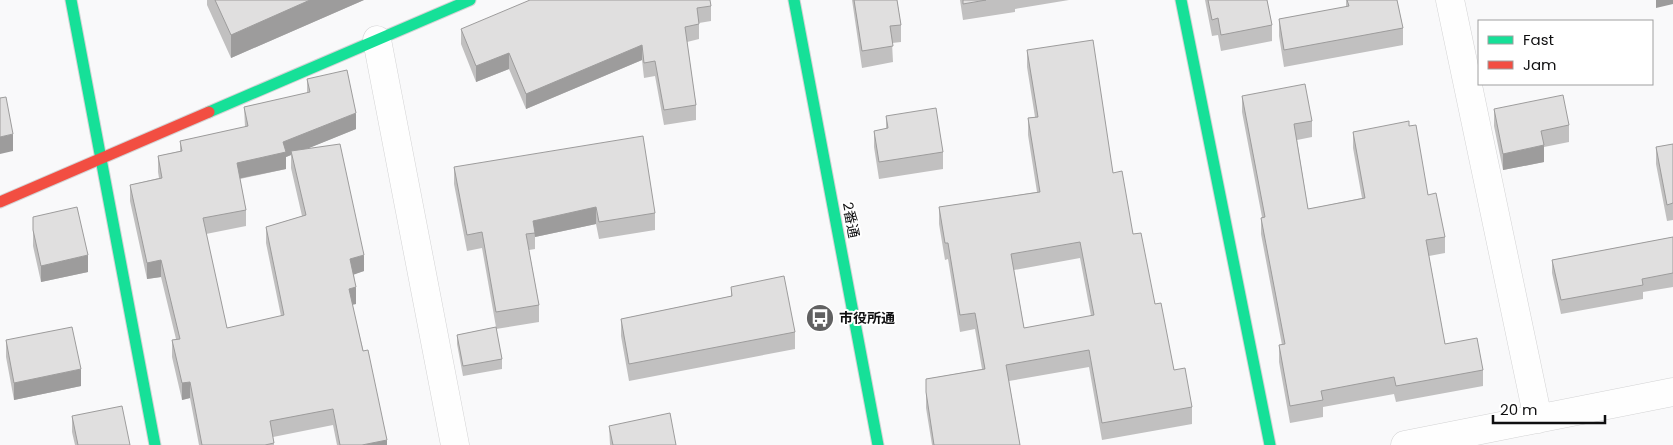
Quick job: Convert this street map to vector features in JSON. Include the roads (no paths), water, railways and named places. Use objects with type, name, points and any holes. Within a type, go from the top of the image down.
[{"type":"street","points":[[72,0],[155,445]]},
{"type":"street","points":[[0,202],[470,0]]},
{"type":"street","name":"2番通","points":[[794,0],[878,445]]},
{"type":"street","points":[[1181,0],[1270,445]]},
{"type":"street","points":[[1450,0],[1538,419]]},
{"type":"street","points":[[377,40],[455,445]]},
{"type":"street","points":[[1405,445],[1673,392]]},
{"type":"place","name":"市役所通","points":[[820,318]]}]
